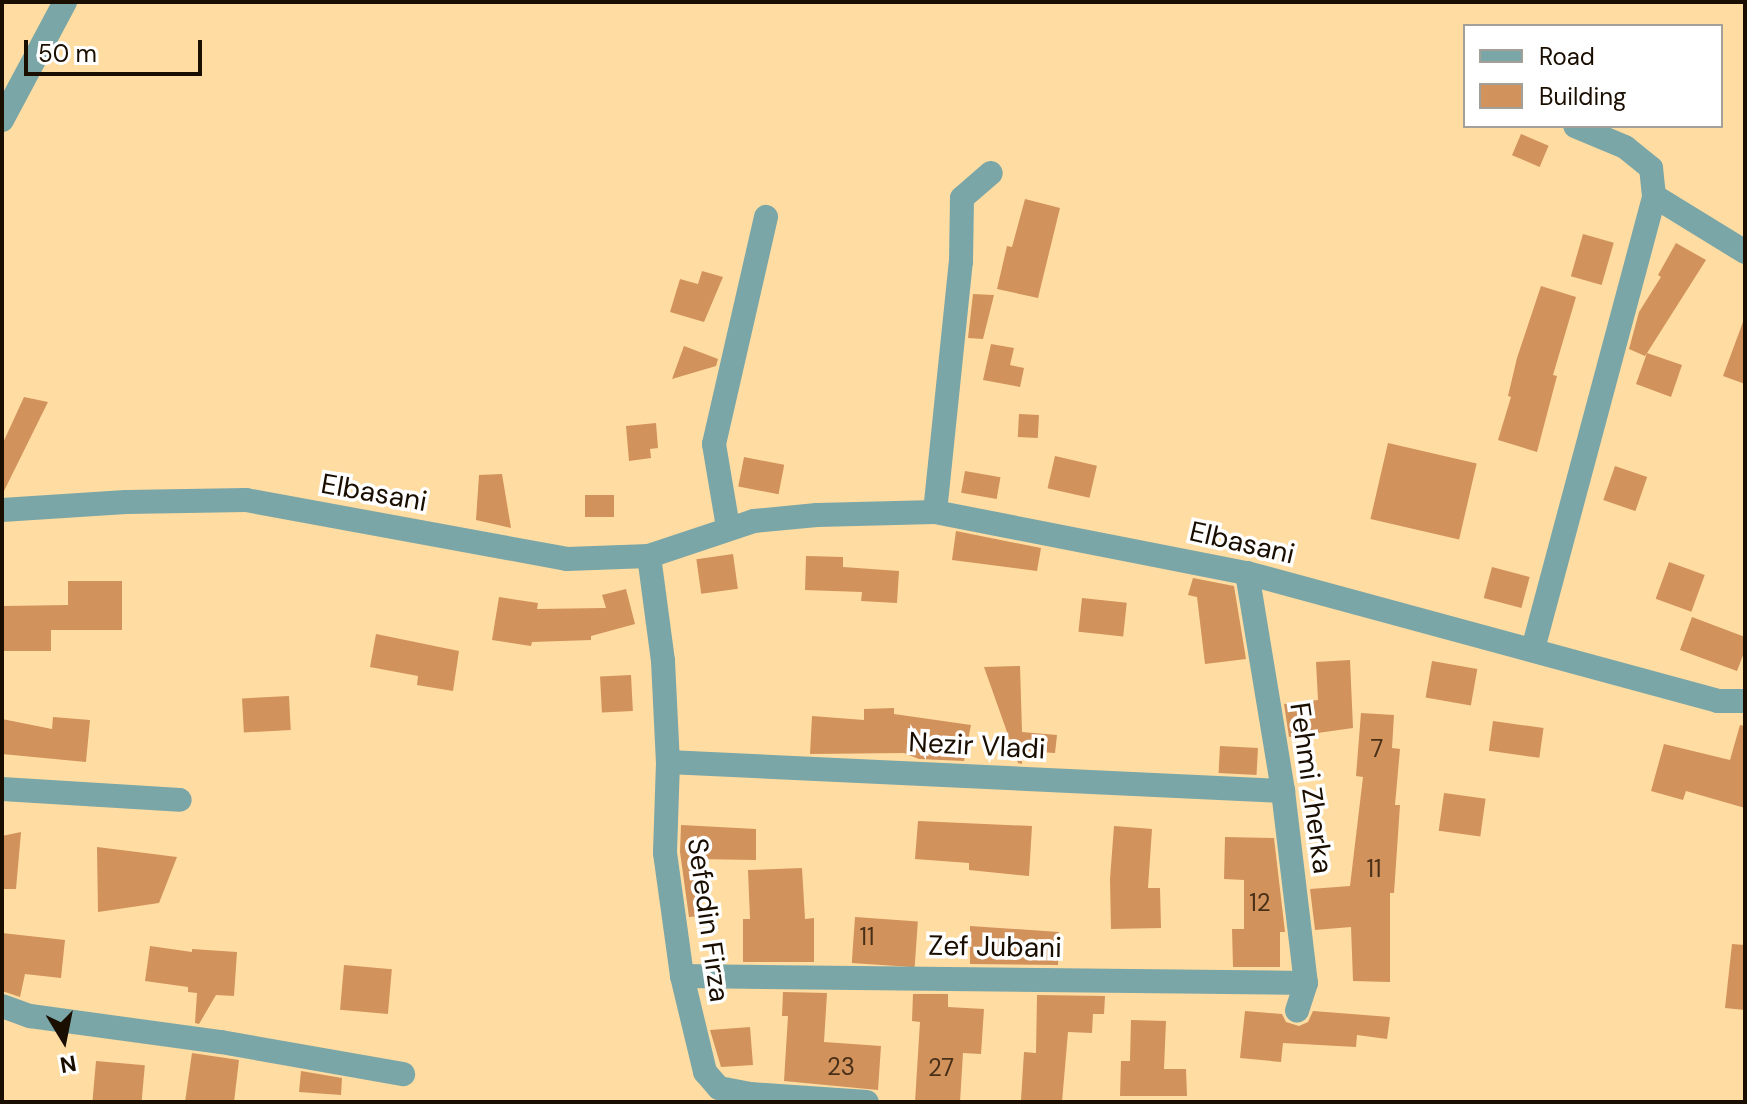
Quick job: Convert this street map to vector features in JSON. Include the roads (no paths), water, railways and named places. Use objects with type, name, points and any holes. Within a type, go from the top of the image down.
[{"type":"street","points":[[2,120],[65,2]]},
{"type":"street","points":[[1533,649],[1654,196],[1651,168],[1625,147],[1580,128]]},
{"type":"street","points":[[935,512],[961,262],[962,198],[991,173]]},
{"type":"street","points":[[1654,196],[1745,252]]},
{"type":"street","points":[[728,527],[714,444],[766,217]]},
{"type":"street","name":"Elbasani","points":[[2,510],[126,502],[246,500],[567,559],[649,556],[728,527],[817,515],[935,512],[1247,573],[1718,701],[1745,701]]},
{"type":"street","name":"Sefedin Firza","points":[[649,556],[663,661],[668,762],[665,853],[682,976],[705,1072],[719,1088],[750,1094],[867,1102]]},
{"type":"street","name":"Fehmi Zherka","points":[[1247,573],[1283,791],[1306,983],[1297,1011]]},
{"type":"street","name":"Nezir Vladi","points":[[668,762],[1283,791]]},
{"type":"street","points":[[2,789],[180,800]]},
{"type":"street","name":"Zef Jubani","points":[[682,976],[1306,983]]},
{"type":"street","points":[[2,1006],[45,1019],[221,1042],[403,1074]]}]
